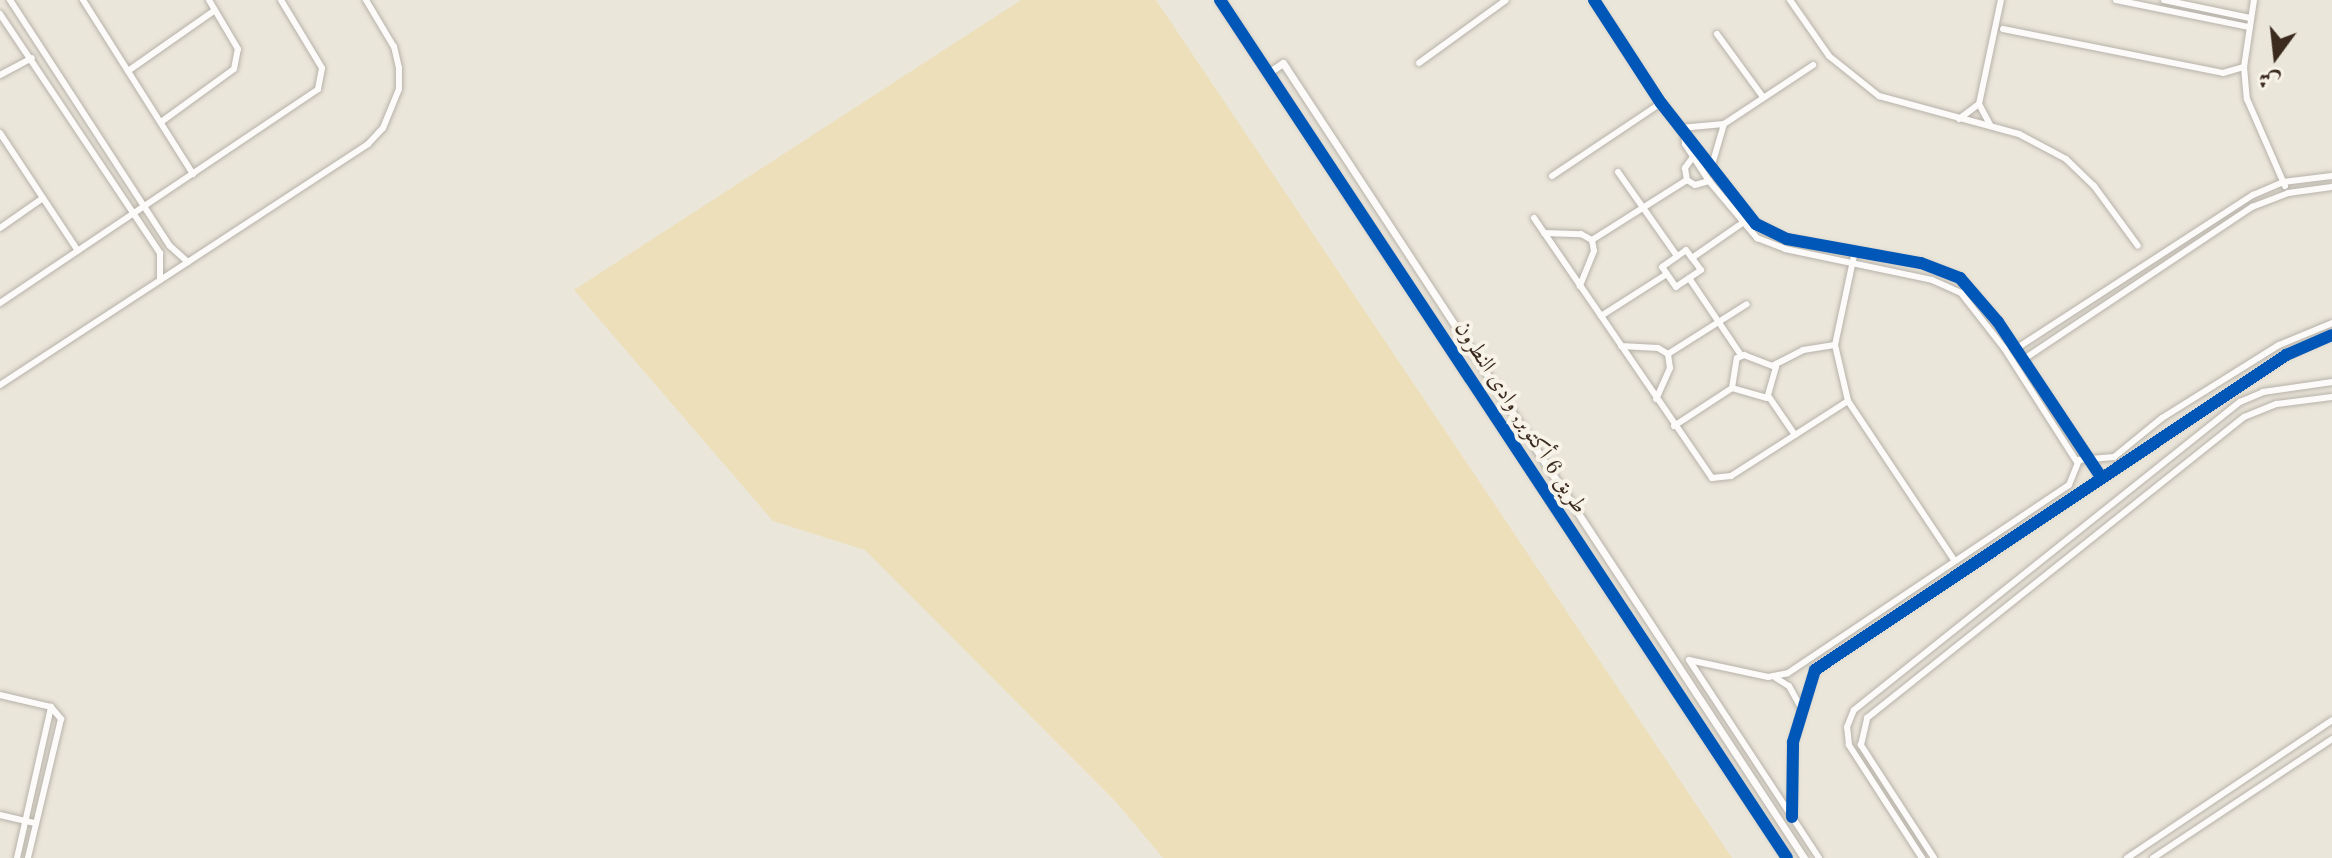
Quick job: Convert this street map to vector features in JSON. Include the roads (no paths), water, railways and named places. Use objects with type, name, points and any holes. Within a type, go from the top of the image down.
[{"type":"street","points":[[10,0],[144,207],[188,262]]},
{"type":"street","points":[[83,0],[193,174]]},
{"type":"street","points":[[161,122],[234,69],[238,49],[209,0]]},
{"type":"street","points":[[0,303],[318,89],[322,68],[281,0]]},
{"type":"street","points":[[0,385],[368,144],[383,128],[399,89],[399,68],[394,47],[366,0]]},
{"type":"street","name":"طريق 6 أكتوبر, وادى النطرون","points":[[1220,0],[1787,858]]},
{"type":"street","points":[[1419,63],[1506,0]]},
{"type":"street","points":[[1594,0],[1661,103],[1768,233],[1952,273],[1987,306],[2074,440],[2098,465],[2101,477]]},
{"type":"street","points":[[1790,0],[1819,45],[1854,79],[1892,102],[2030,138],[2066,159],[2094,186],[2138,246]]},
{"type":"street","points":[[1992,127],[1979,104],[2001,0]]},
{"type":"street","points":[[2116,0],[2249,27]]},
{"type":"street","points":[[2164,0],[2250,18]]},
{"type":"street","points":[[2254,0],[2244,67],[2249,108],[2288,193]]},
{"type":"street","points":[[128,71],[215,10]]},
{"type":"street","points":[[0,14],[160,253],[160,280]]},
{"type":"street","points":[[2003,29],[2223,73],[2244,67]]},
{"type":"street","points":[[1717,34],[1763,97]]},
{"type":"street","points":[[0,75],[32,58]]},
{"type":"street","name":"طريق 6 أكتوبر, وادى النطرون","points":[[1268,73],[1283,63],[1804,858]]},
{"type":"street","points":[[1682,131],[1724,124],[1813,65]]},
{"type":"street","points":[[1552,176],[1661,103]]},
{"type":"street","points":[[1958,119],[1979,104]]},
{"type":"street","points":[[1712,165],[1724,124]]},
{"type":"street","points":[[1682,131],[1693,157],[1741,224],[1776,247],[1852,262],[1954,288],[1969,300],[2077,462],[2072,482],[1776,678]]},
{"type":"street","points":[[0,133],[78,251]]},
{"type":"street","points":[[1693,157],[1685,168],[1687,180],[1695,185],[1709,181]]},
{"type":"street","points":[[1618,172],[1677,256]]},
{"type":"street","points":[[2008,355],[2140,265],[2253,195],[2283,182],[2332,176]]},
{"type":"street","points":[[1592,240],[1687,180]]},
{"type":"street","points":[[2014,365],[2252,207],[2288,193],[2332,187]]},
{"type":"street","points":[[0,228],[43,198]]},
{"type":"street","points":[[1534,218],[1706,473],[1718,480],[1848,401]]},
{"type":"street","points":[[1692,258],[1741,224]]},
{"type":"street","points":[[1544,233],[1581,234],[1592,240]]},
{"type":"street","points":[[1580,286],[1594,251],[1592,240]]},
{"type":"street","points":[[1686,250],[1692,258],[1701,270],[1676,287],[1662,267],[1686,250]]},
{"type":"street","points":[[1855,251],[1835,345],[1848,401],[1954,560]]},
{"type":"street","points":[[2140,265],[2147,276]]},
{"type":"street","points":[[1601,316],[1667,274]]},
{"type":"street","points":[[1689,278],[1741,355],[1774,365],[1803,350],[1835,345]]},
{"type":"street","points":[[1668,354],[1747,304]]},
{"type":"street","points":[[2077,462],[2088,458],[2109,459],[2162,418],[2279,345],[2332,323]]},
{"type":"street","points":[[1792,817],[1791,760],[1801,708],[1812,674],[1826,661],[2286,355],[2332,335]]},
{"type":"street","points":[[1621,346],[1658,348],[1668,354],[1671,365],[1656,399]]},
{"type":"street","points":[[1674,426],[1732,388],[1741,355]]},
{"type":"street","points":[[1769,397],[1774,365]]},
{"type":"street","points":[[1922,858],[1853,753],[1847,736],[1850,718],[1861,703],[2249,397],[2332,382]]},
{"type":"street","points":[[1732,388],[1769,397],[1795,435]]},
{"type":"street","points":[[1934,858],[1866,755],[1860,738],[1863,725],[2249,414],[2332,397]]},
{"type":"street","points":[[2066,445],[2074,440]]},
{"type":"street","points":[[2136,441],[2142,449]]},
{"type":"street","points":[[2141,481],[2150,492]]},
{"type":"street","points":[[2019,518],[2026,527]]},
{"type":"street","points":[[1885,606],[1892,617]]},
{"type":"street","points":[[1872,615],[1879,626]]},
{"type":"street","points":[[1839,638],[1845,648]]},
{"type":"street","points":[[1819,651],[1826,661]]},
{"type":"street","points":[[1801,708],[1794,692],[1776,678],[1689,660],[1819,858]]},
{"type":"street","points":[[0,695],[51,707],[61,719],[28,858]]},
{"type":"street","points":[[17,858],[51,707]]},
{"type":"street","points":[[2127,858],[2332,720]]},
{"type":"street","points":[[2154,858],[2332,739]]},
{"type":"street","points":[[0,815],[36,823]]}]
